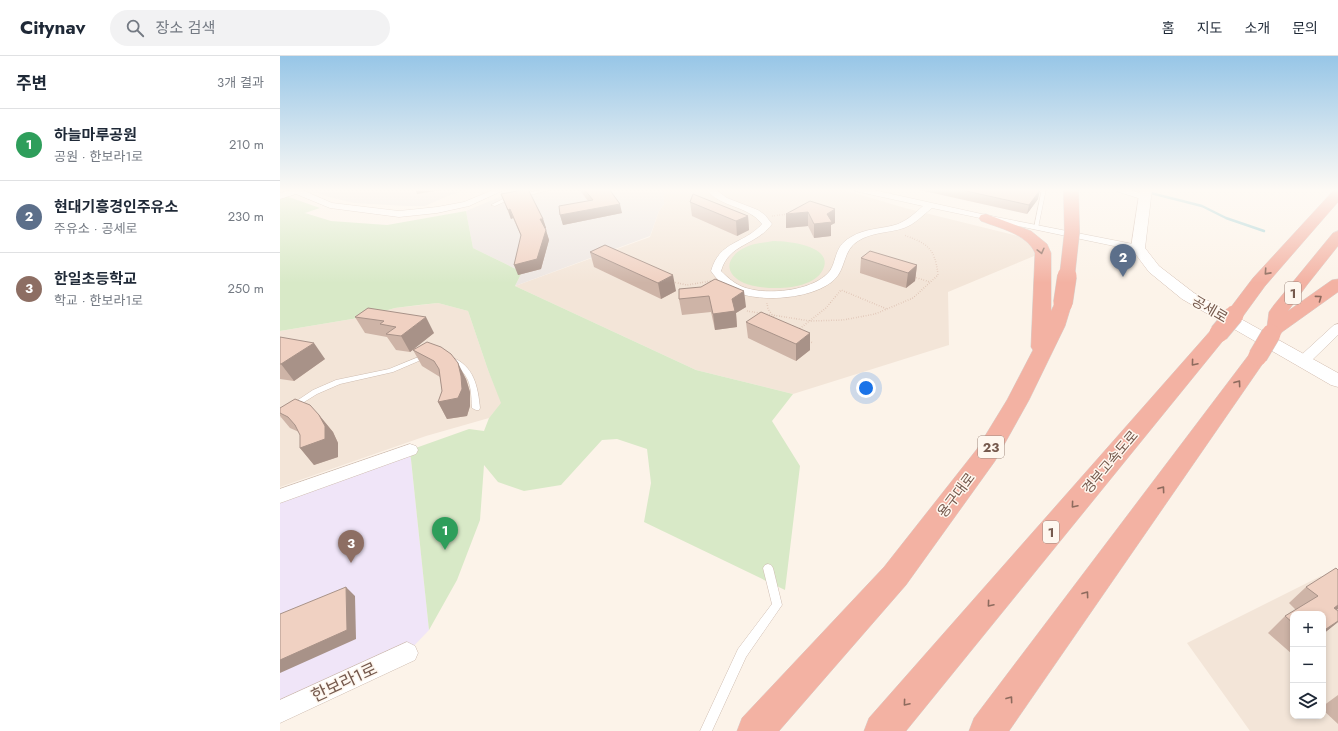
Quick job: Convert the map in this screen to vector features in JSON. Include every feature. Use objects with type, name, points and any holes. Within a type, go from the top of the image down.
[{"type":"highway","points":[[992,220],[1026,234],[1039,244],[1043,253],[1040,353]]},
{"type":"highway","name":"용구대로","points":[[755,731],[895,576],[986,455],[1018,400],[1040,353],[1055,326],[1063,303],[1071,251],[1072,220]]},
{"type":"highway","name":"경부고속도로","points":[[882,731],[1227,324],[1259,282],[1314,220]]},
{"type":"highway","name":"1","points":[[987,731],[1269,339],[1279,311],[1338,236]]},
{"type":"highway","points":[[1269,339],[1338,284]]},
{"type":"street","points":[[765,220],[767,224],[762,231],[727,250],[718,261],[716,271],[727,283],[743,291],[765,294],[796,292],[820,285],[833,276],[842,250],[854,240],[872,232],[906,223],[909,220]]},
{"type":"street","points":[[998,220],[1138,248],[1142,220]]},
{"type":"street","name":"공세로","points":[[1138,248],[1154,269],[1188,296],[1338,381]]},
{"type":"street","points":[[1302,361],[1338,328]]},
{"type":"street","points":[[280,496],[410,450]]},
{"type":"street","name":"한보라1로","points":[[280,712],[407,653]]},
{"type":"street","points":[[280,712],[280,717]]},
{"type":"lane","points":[[1036,228],[1038,220]]},
{"type":"lane","points":[[280,415],[315,392],[338,382],[391,371],[431,353]]},
{"type":"lane","points":[[442,355],[447,356],[463,367],[474,384],[476,408]]},
{"type":"lane","points":[[706,731],[742,653],[777,605],[768,568]]},
{"type":"path","points":[[747,311],[810,321],[844,320],[875,314],[913,298],[938,275],[936,256],[926,244],[904,235]]},
{"type":"path","points":[[909,276],[930,282]]},
{"type":"path","points":[[673,282],[680,285],[700,284],[722,278]]},
{"type":"path","points":[[794,334],[826,308],[841,290],[888,309]]},
{"type":"path","points":[[765,294],[768,309],[777,321]]},
{"type":"path","points":[[807,340],[814,343]]},
{"type":"shaded area","points":[[468,220],[656,220],[650,236],[515,286],[522,272],[473,248]]},
{"type":"shaded area","points":[[656,220],[955,220],[1026,238],[1039,254],[948,292],[949,345],[793,394],[696,370],[515,286],[650,237]]},
{"type":"shaded area","points":[[438,303],[468,311],[488,370],[502,403],[489,418],[426,436],[280,487],[280,331],[364,317],[395,308]]},
{"type":"shaded area","points":[[410,450],[429,630],[407,653],[280,712],[280,496]]},
{"type":"shaded area","points":[[1321,576],[1338,590],[1338,731],[1250,731],[1187,643]]},
{"type":"green space","points":[[280,220],[329,220],[387,225],[412,220],[468,220],[473,248],[522,272],[515,286],[696,370],[793,394],[772,421],[800,466],[785,590],[644,522],[651,483],[647,449],[617,439],[602,440],[561,485],[524,491],[498,482],[484,465],[480,520],[457,580],[429,630],[410,450],[469,429],[484,431],[489,418],[501,403],[468,311],[438,303],[419,305],[395,308],[364,317],[280,331]]},
{"type":"green space","points":[[773,241],[797,243],[814,249],[821,254],[824,260],[824,267],[819,275],[811,281],[788,287],[776,288],[753,286],[744,283],[733,275],[729,266],[733,256],[751,245]]},
{"type":"building","points":[[515,220],[541,220],[546,230],[537,259],[514,265],[521,235]]},
{"type":"building","points":[[812,220],[831,220],[832,222],[814,224]]},
{"type":"building","points":[[605,245],[673,275],[658,283],[590,252]]},
{"type":"building","points":[[870,251],[917,265],[908,273],[861,258]]},
{"type":"building","points":[[715,279],[744,291],[732,299],[735,311],[713,314],[709,296],[679,299],[679,289],[701,287]]},
{"type":"building","points":[[368,308],[426,317],[401,336],[386,334],[396,327],[380,324],[384,321],[355,317]]},
{"type":"building","points":[[761,312],[810,333],[796,344],[746,322]]},
{"type":"building","points":[[280,337],[314,343],[280,364]]},
{"type":"building","points":[[427,342],[441,347],[451,354],[458,363],[462,389],[458,398],[438,402],[442,391],[439,369],[434,361],[413,350]]},
{"type":"building","points":[[295,399],[310,405],[319,415],[325,426],[325,439],[300,448],[300,435],[295,425],[288,417],[280,413],[280,408]]},
{"type":"building","points":[[1336,568],[1338,570],[1338,605],[1334,608],[1338,611],[1338,621],[1326,629],[1326,611],[1293,611],[1318,596],[1306,587]]},
{"type":"building","points":[[346,587],[347,630],[280,660],[280,614]]},
{"type":"building","points":[[1290,613],[1290,620],[1285,616]]},
{"type":"waterway","points":[[1233,220],[1264,231]]},
{"type":"place","name":"현대기흥경인주유소","points":[[1123,277]]},
{"type":"place","name":"하늘마루공원","points":[[445,550]]},
{"type":"place","name":"한일초등학교","points":[[351,563]]}]
